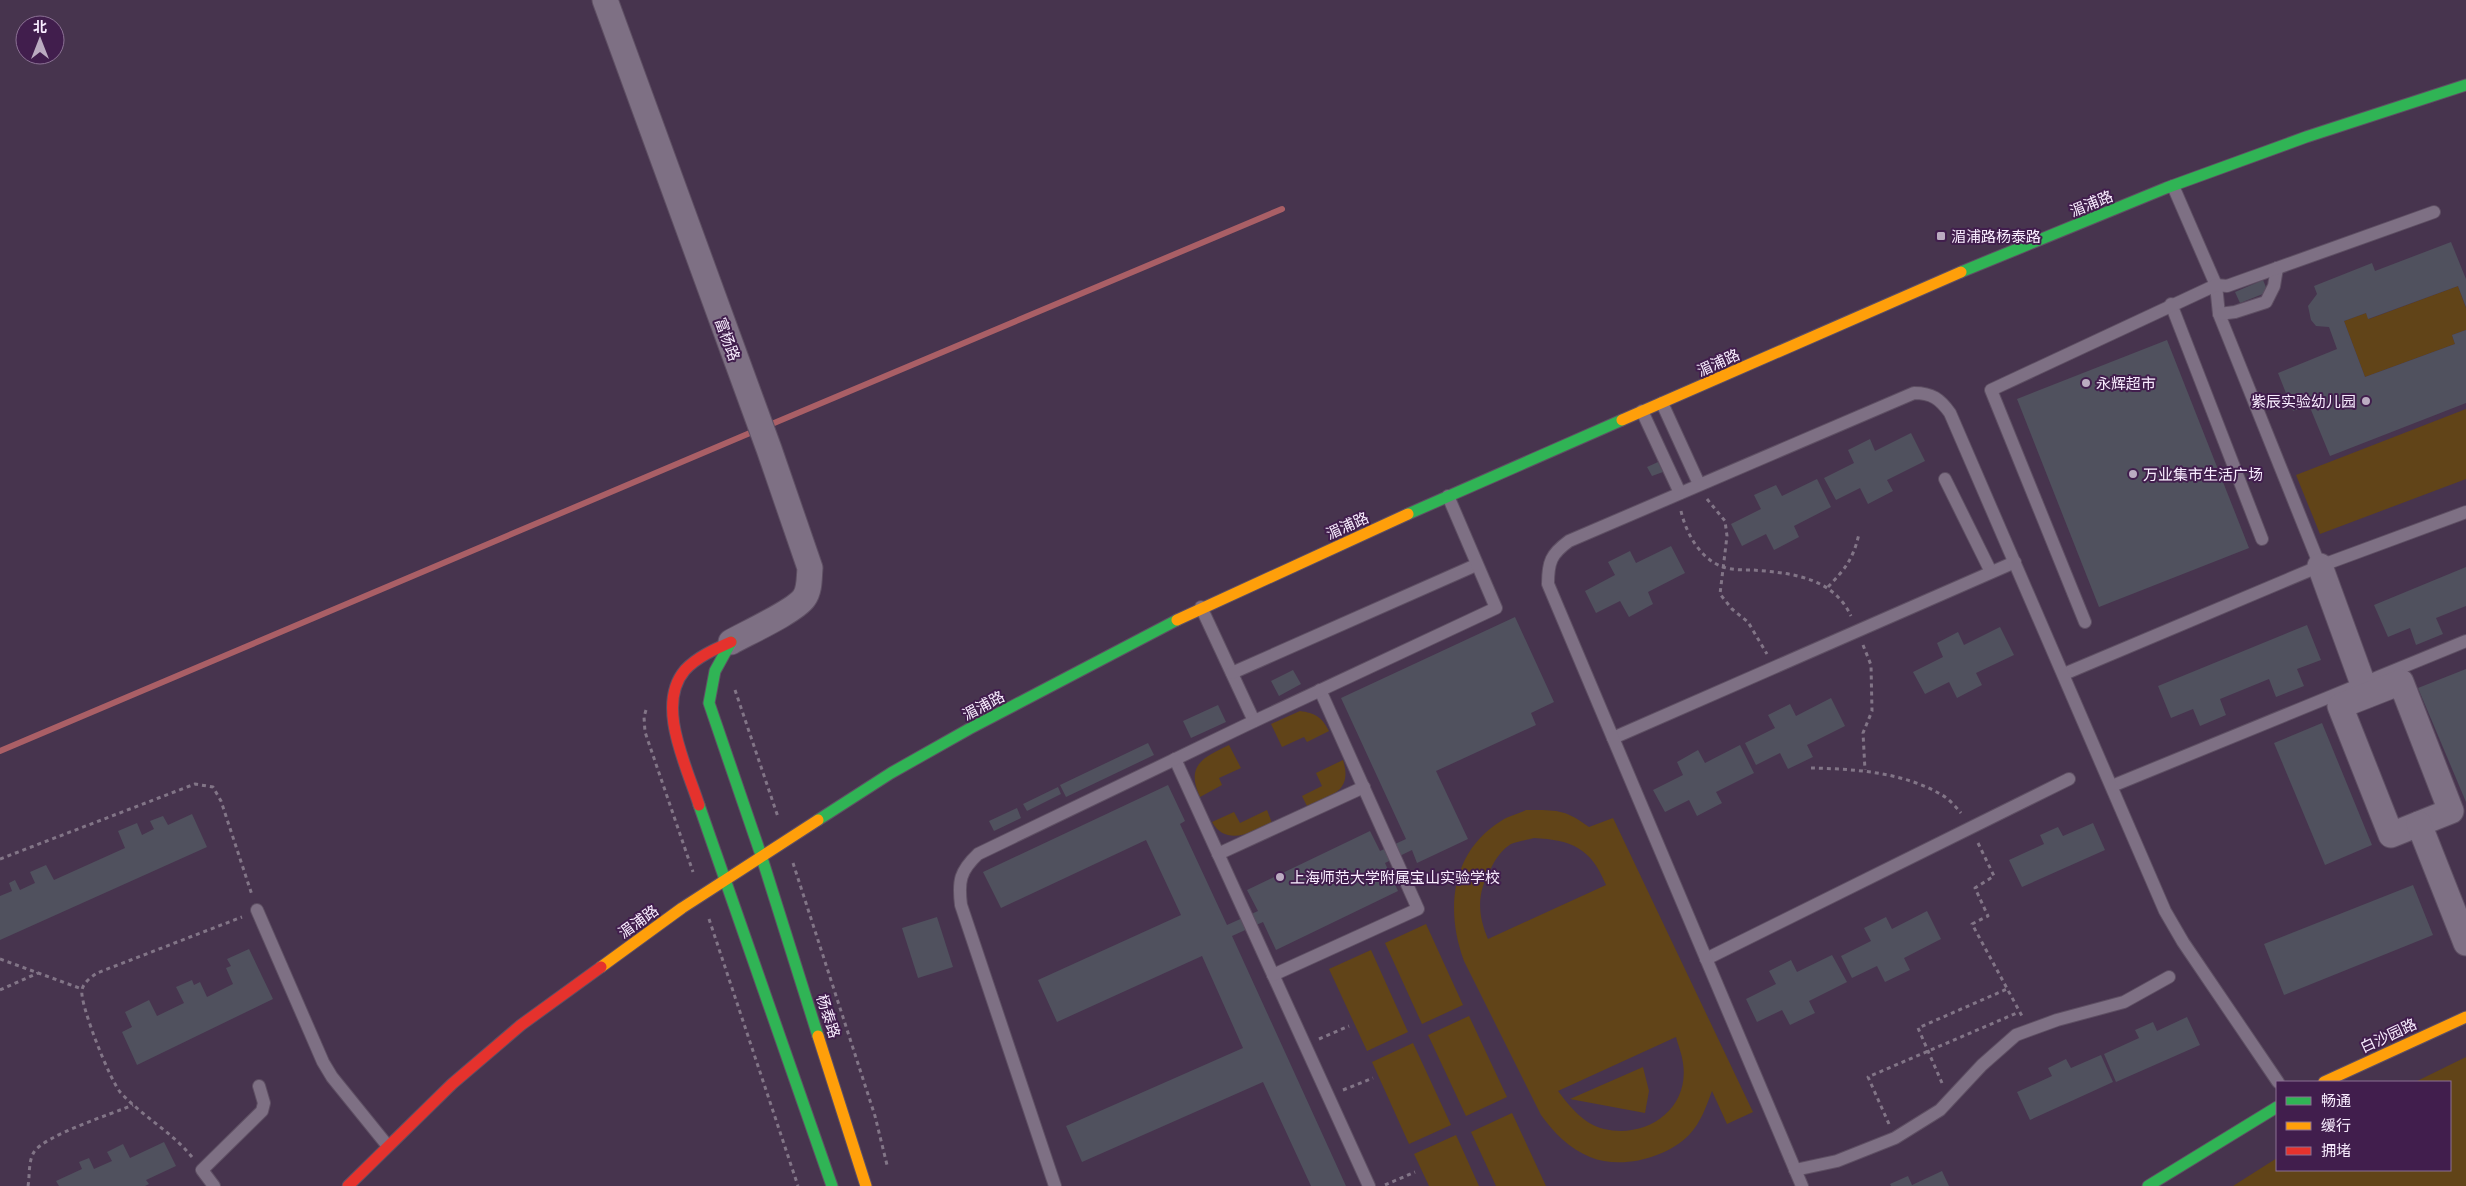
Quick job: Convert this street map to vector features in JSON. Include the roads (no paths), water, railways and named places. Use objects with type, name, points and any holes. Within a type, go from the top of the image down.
[{"type":"street","name":"富杨路","points":[[605,0],[769,449],[810,568],[809,588],[804,598],[794,606],[731,642]]},
{"type":"street","name":"湄浦路","points":[[348,1186],[452,1084],[521,1025],[701,895],[891,773],[1201,607],[1448,496],[1950,277],[2172,186],[2306,137],[2466,86]]},
{"type":"street","points":[[2320,566],[2365,689]]},
{"type":"street","points":[[731,642],[701,656],[682,673],[672,698],[672,722],[724,880],[832,1186]]},
{"type":"street","name":"杨泰路","points":[[731,642],[715,667],[709,686],[709,703],[761,855],[866,1186]]},
{"type":"street","points":[[2400,682],[2451,811],[2419,824],[2391,835],[2340,706],[2365,689],[2400,682]]},
{"type":"street","points":[[2419,824],[2466,943]]},
{"type":"street","name":"白沙园路","points":[[2326,1081],[2396,1047],[2466,1017]]},
{"type":"street","points":[[2148,1186],[2276,1107]]},
{"type":"lane","points":[[2172,186],[2216,285],[2219,314],[2320,566]]},
{"type":"lane","points":[[2085,622],[1991,390],[2171,304],[2216,285],[2227,286],[2434,212]]},
{"type":"lane","points":[[2219,314],[2235,312],[2266,302],[2274,286],[2277,268]]},
{"type":"lane","points":[[2171,304],[2262,539]]},
{"type":"lane","points":[[1802,1186],[1548,584],[1548,567],[1556,551],[1569,541],[1897,398],[1914,393],[1924,393],[1940,399],[1950,413],[2165,911],[2183,942],[2277,1081]]},
{"type":"lane","points":[[1662,403],[1697,485]]},
{"type":"lane","points":[[1642,412],[1680,493]]},
{"type":"lane","points":[[1945,479],[1991,572]]},
{"type":"lane","points":[[1055,1186],[961,905],[959,887],[964,866],[978,854],[1254,721],[1496,608],[1448,496]]},
{"type":"lane","points":[[2064,674],[2320,566],[2466,512]]},
{"type":"lane","points":[[1613,738],[2015,562]]},
{"type":"lane","points":[[1232,673],[1476,565]]},
{"type":"lane","points":[[1201,607],[1254,721]]},
{"type":"lane","points":[[2112,786],[2365,689],[2466,642]]},
{"type":"lane","points":[[1273,975],[1418,909],[1320,690]]},
{"type":"lane","points":[[1175,759],[1369,1186]]},
{"type":"lane","points":[[1706,959],[2069,779]]},
{"type":"lane","points":[[1218,854],[1292,817],[1364,787]]},
{"type":"lane","points":[[258,910],[323,1062],[332,1077],[387,1146]]},
{"type":"lane","points":[[1795,1170],[1837,1161],[1895,1138],[1940,1110],[1982,1065],[2016,1035],[2057,1020],[2124,1002],[2168,977]]},
{"type":"lane","points":[[214,1186],[202,1170],[262,1110],[264,1103],[259,1086]]},
{"type":"waterway","points":[[767,426],[1282,209]]},
{"type":"waterway","points":[[0,751],[757,430]]},
{"type":"place","name":"湄浦路杨泰路","points":[[1941,236]]},
{"type":"place","name":"永辉超市","points":[[2086,383]]},
{"type":"place","name":"紫辰实验幼儿园","points":[[2366,401]]},
{"type":"place","name":"万业集市生活广场","points":[[2133,474]]},
{"type":"place","name":"上海师范大学附属宝山实验学校","points":[[1280,877]]}]
